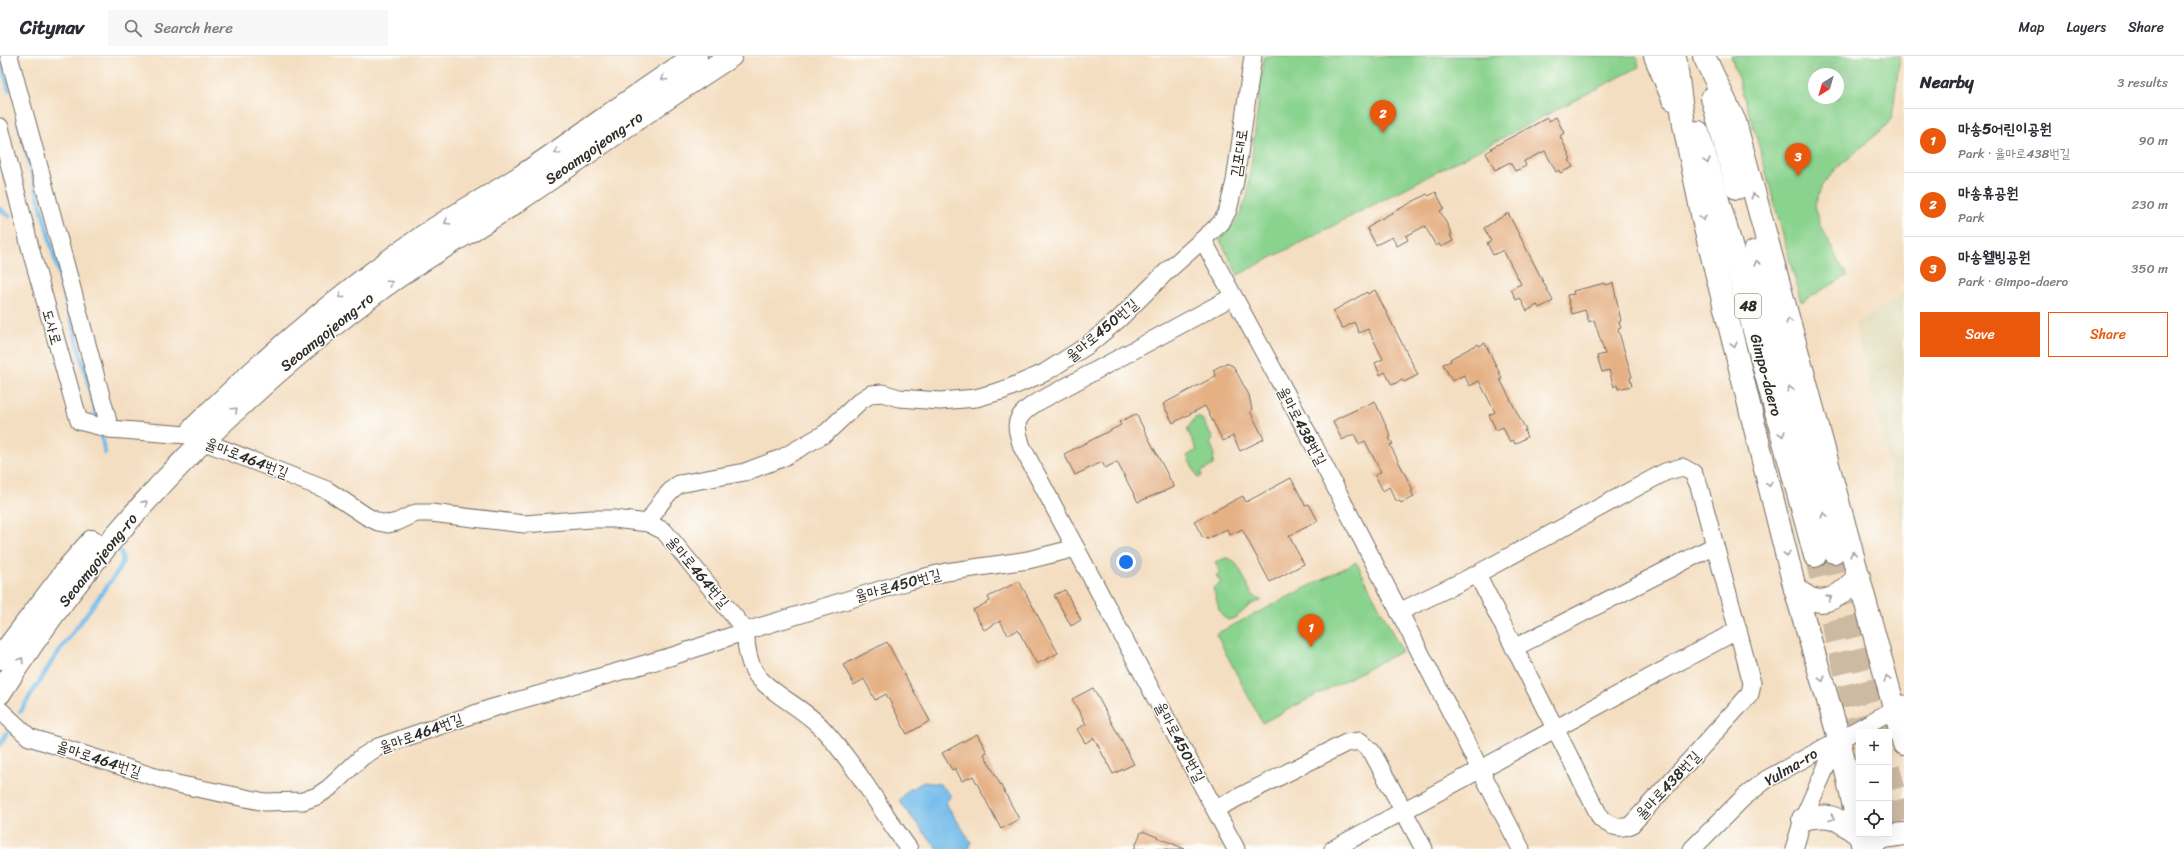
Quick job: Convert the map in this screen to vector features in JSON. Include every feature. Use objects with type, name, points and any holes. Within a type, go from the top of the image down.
[{"type":"main road","name":"Seoamgojeong-ro","points":[[0,693],[20,660],[87,570],[194,438],[248,376],[304,325],[356,284],[419,239],[520,177],[696,56]]},
{"type":"main road","name":"Seoamgojeong-ro","points":[[0,658],[70,566],[194,438],[261,386],[375,293],[424,259],[517,201],[690,82],[731,56]]},
{"type":"main road","points":[[1655,56],[1684,125]]},
{"type":"main road","points":[[1676,56],[1684,125],[1704,224],[1795,589],[1839,738],[1862,844]]},
{"type":"main road","name":"Gimpo-daero","points":[[1676,56],[1824,554],[1703,56]]},
{"type":"main road","points":[[1703,56],[1735,122],[1859,576],[1900,707],[1904,744]]},
{"type":"main road","points":[[1795,589],[1812,600],[1823,601],[1843,593],[1859,576]]},
{"type":"main road","points":[[1803,819],[1822,815],[1831,816],[1862,844]]},
{"type":"main road","points":[[1862,844],[1883,837],[1904,834]]},
{"type":"street","points":[[9,56],[110,429]]},
{"type":"street","name":"김포대로","points":[[1203,240],[1221,223],[1232,198],[1253,56]]},
{"type":"street","name":"도사로","points":[[0,127],[31,251],[79,421],[110,429],[194,438]]},
{"type":"street","name":"율마로438번길","points":[[1203,240],[1232,297],[1307,432],[1522,849]]},
{"type":"street","name":"율마로450번길","points":[[648,522],[660,502],[670,490],[679,484],[745,472],[782,458],[826,433],[860,401],[870,394],[882,393],[899,398],[940,401],[976,398],[1004,390],[1044,373],[1088,345],[1119,319],[1164,274],[1203,240]]},
{"type":"street","name":"율마로450번길","points":[[1232,297],[1034,404],[1021,413],[1016,428],[1022,447],[1236,849]]},
{"type":"street","name":"율마로464번길","points":[[0,710],[29,737],[177,784],[265,802],[303,801],[317,796],[329,788],[362,757],[378,747],[489,709],[673,656],[746,630],[664,531],[648,522],[591,519],[524,524],[431,512],[416,513],[393,523],[378,522],[327,490],[194,438]]},
{"type":"street","name":"율마로438번길","points":[[1399,612],[1477,574],[1665,472],[1682,467],[1693,473],[1699,486],[1752,683],[1750,694],[1631,825],[1625,828],[1608,825],[1601,819],[1477,574]]},
{"type":"street","points":[[1514,648],[1714,546]]},
{"type":"street","name":"율마로450번길","points":[[746,630],[909,580],[946,572],[1028,560],[1076,548]]},
{"type":"street","points":[[746,630],[745,643],[759,679],[802,710],[821,727],[843,754],[910,849]]},
{"type":"street","points":[[1332,849],[1481,770],[1738,630]]},
{"type":"street","name":"Yulma-ro","points":[[1692,849],[1743,798],[1767,778],[1839,738],[1900,707]]},
{"type":"street","points":[[1794,849],[1803,819],[1839,738]]},
{"type":"street","points":[[1215,809],[1346,743],[1360,741],[1372,752],[1424,849]]},
{"type":"shaded area","points":[[1904,293],[1904,530],[1855,324]]},
{"type":"green space","points":[[1264,56],[1636,56],[1639,67],[1238,275],[1220,240],[1239,217],[1247,197]]},
{"type":"green space","points":[[1731,56],[1900,56],[1892,118],[1883,129],[1837,168],[1822,185],[1815,205],[1820,225],[1847,276],[1801,302],[1757,139]]},
{"type":"green space","points":[[1196,417],[1202,419],[1213,439],[1210,442],[1214,452],[1213,465],[1201,472],[1202,476],[1198,478],[1187,456],[1197,450],[1187,429]]},
{"type":"green space","points":[[1225,558],[1230,559],[1238,566],[1249,589],[1256,598],[1262,601],[1252,604],[1233,619],[1228,620],[1220,611],[1213,588],[1221,583],[1216,575],[1221,573],[1215,563]]},
{"type":"green space","points":[[1356,562],[1402,651],[1262,723],[1216,634]]},
{"type":"water","points":[[924,782],[940,784],[952,796],[945,802],[971,842],[968,849],[937,849],[899,801],[908,790]]},
{"type":"building","points":[[1556,117],[1564,133],[1560,136],[1571,159],[1569,160],[1573,167],[1560,173],[1559,170],[1556,172],[1545,151],[1524,161],[1526,166],[1515,171],[1510,162],[1495,170],[1486,153],[1492,149],[1491,148],[1547,118],[1549,121]]},
{"type":"building","points":[[1436,192],[1444,208],[1440,211],[1452,234],[1450,235],[1453,241],[1441,247],[1439,244],[1436,246],[1425,226],[1406,236],[1408,240],[1397,246],[1392,237],[1376,245],[1367,228],[1374,224],[1373,223],[1427,194],[1429,196]]},
{"type":"building","points":[[1508,213],[1553,301],[1539,308],[1537,305],[1527,311],[1520,298],[1516,300],[1511,289],[1521,284],[1503,250],[1493,255],[1487,243],[1491,241],[1484,228]]},
{"type":"building","points":[[1605,283],[1605,285],[1613,283],[1621,321],[1619,322],[1621,328],[1618,329],[1632,377],[1630,378],[1632,386],[1618,389],[1617,385],[1614,387],[1609,370],[1602,372],[1597,356],[1605,354],[1594,320],[1589,322],[1585,310],[1572,314],[1567,295],[1574,294],[1573,291]]},
{"type":"building","points":[[1375,290],[1418,375],[1404,382],[1402,380],[1392,385],[1385,372],[1380,375],[1375,363],[1383,359],[1368,329],[1359,333],[1354,322],[1342,329],[1333,311],[1367,292],[1368,294]]},
{"type":"building","points":[[1485,343],[1502,378],[1500,379],[1526,430],[1524,430],[1527,437],[1515,444],[1513,440],[1510,442],[1503,427],[1496,430],[1489,415],[1495,412],[1479,381],[1470,386],[1464,375],[1452,381],[1443,364],[1451,361],[1450,359],[1478,344],[1479,346]]},
{"type":"building","points":[[1226,363],[1233,366],[1249,395],[1252,410],[1250,411],[1264,439],[1240,451],[1233,436],[1223,441],[1205,406],[1173,423],[1163,404],[1216,376],[1213,370]]},
{"type":"building","points":[[1375,401],[1391,437],[1389,438],[1393,444],[1390,445],[1413,490],[1411,491],[1414,497],[1401,503],[1400,501],[1397,502],[1389,487],[1383,491],[1375,475],[1381,472],[1365,441],[1359,444],[1354,434],[1342,440],[1333,422],[1338,418]]},
{"type":"building","points":[[1136,414],[1174,487],[1138,502],[1117,462],[1105,468],[1102,462],[1075,475],[1064,454],[1121,425],[1119,422]]},
{"type":"building","points":[[1291,478],[1305,505],[1309,504],[1318,521],[1289,536],[1304,564],[1270,582],[1242,529],[1230,535],[1227,529],[1207,539],[1205,537],[1203,538],[1194,521],[1243,496],[1246,502]]},
{"type":"building","points":[[1019,581],[1058,653],[1037,664],[1018,630],[1008,635],[1000,621],[984,630],[973,610],[990,601],[988,597]]},
{"type":"building","points":[[1065,590],[1081,620],[1071,626],[1054,595]]},
{"type":"building","points":[[887,642],[930,721],[907,734],[886,694],[875,700],[864,679],[854,685],[843,665]]},
{"type":"building","points":[[1093,688],[1134,764],[1113,774],[1094,738],[1085,743],[1077,729],[1086,724],[1072,699]]},
{"type":"building","points":[[977,734],[987,752],[984,754],[1019,819],[1001,829],[973,776],[962,781],[955,768],[952,770],[942,753]]},
{"type":"building","points":[[1141,832],[1145,832],[1185,849],[1134,849]]},
{"type":"waterway","points":[[0,58],[9,90]]},
{"type":"waterway","points":[[19,124],[98,420]]},
{"type":"waterway","points":[[0,209],[9,216]]},
{"type":"waterway","points":[[101,434],[105,453]]},
{"type":"waterway","points":[[20,712],[55,657],[118,571],[123,561],[121,552]]},
{"type":"waterway","points":[[0,745],[7,733]]},
{"type":"tunnel","points":[[1834,552],[1879,729]]},
{"type":"tunnel","points":[[1815,556],[1859,729]]},
{"type":"tunnel","points":[[1892,780],[1904,826]]},
{"type":"place","name":"마송휴공원","points":[[1383,133]]},
{"type":"place","name":"마송웰빙공원","points":[[1798,176]]},
{"type":"place","name":"마송5어린이공원","points":[[1311,647]]}]
